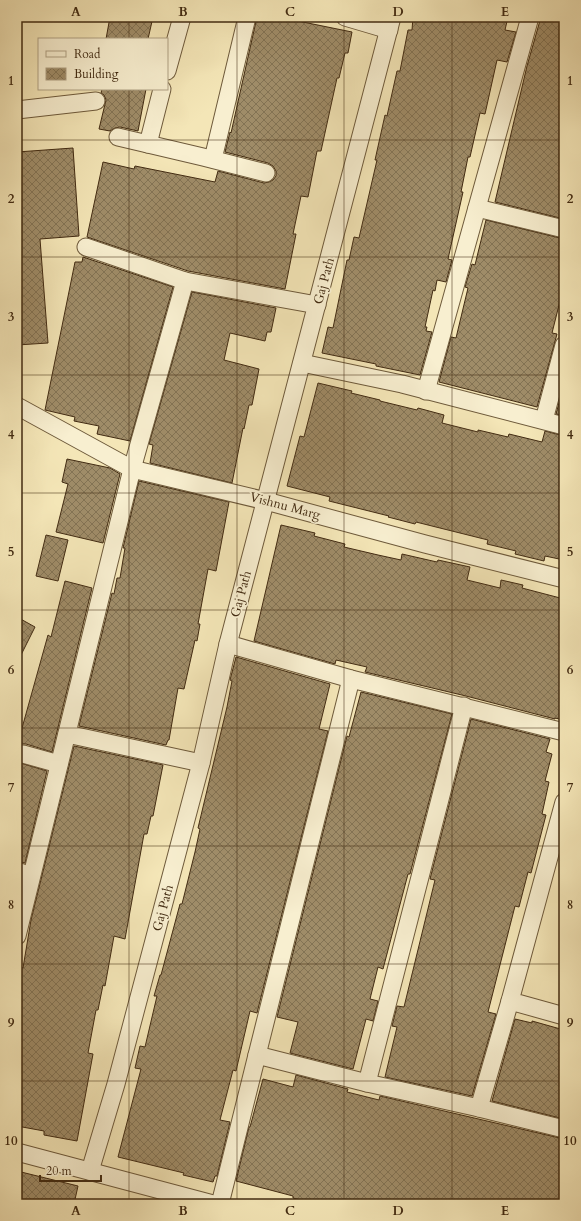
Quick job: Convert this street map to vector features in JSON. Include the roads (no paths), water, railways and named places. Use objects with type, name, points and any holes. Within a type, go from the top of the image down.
[{"type":"street","points":[[168,67],[182,17]]},
{"type":"street","points":[[213,159],[247,17]]},
{"type":"street","points":[[345,17],[391,23]]},
{"type":"street","points":[[426,390],[530,17]]},
{"type":"street","name":"Gaj Path","points":[[90,1171],[116,1084],[201,762],[228,644],[391,23]]},
{"type":"street","points":[[148,144],[162,90]]},
{"type":"street","points":[[17,110],[96,101]]},
{"type":"street","points":[[118,137],[266,173]]},
{"type":"street","points":[[477,208],[564,229]]},
{"type":"street","points":[[86,247],[185,281],[317,305]]},
{"type":"street","points":[[17,936],[24,873],[59,764],[132,469],[185,281]]},
{"type":"street","points":[[544,420],[564,345]]},
{"type":"street","points":[[302,363],[426,390],[564,426]]},
{"type":"street","name":"Vishnu Marg","points":[[17,406],[132,469],[266,501],[425,544],[564,579]]},
{"type":"street","points":[[228,644],[351,679],[564,732]]},
{"type":"street","points":[[220,1204],[351,679]]},
{"type":"street","points":[[367,1083],[464,706]]},
{"type":"street","points":[[67,734],[201,762]]},
{"type":"street","points":[[23,754],[59,764]]},
{"type":"street","points":[[479,1108],[510,1001],[564,802]]},
{"type":"street","points":[[510,1001],[564,1016]]},
{"type":"street","points":[[257,1055],[367,1083],[564,1129]]},
{"type":"street","points":[[17,1152],[213,1204]]}]
